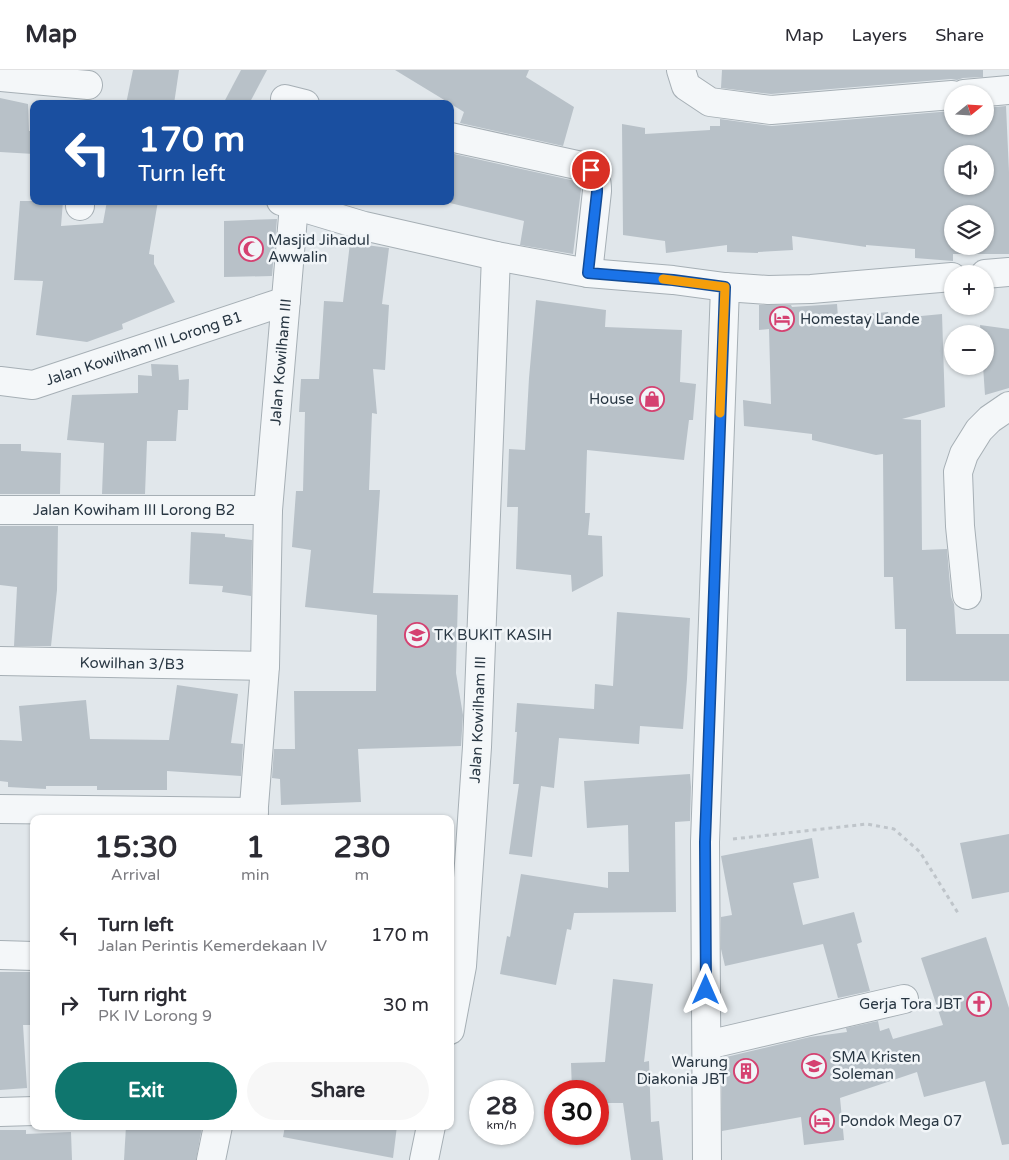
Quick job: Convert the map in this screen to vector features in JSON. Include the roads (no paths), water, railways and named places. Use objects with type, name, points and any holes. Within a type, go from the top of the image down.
[{"type":"street","points":[[681,70],[686,86],[710,102],[771,110],[944,96]]},
{"type":"street","points":[[0,77],[88,86]]},
{"type":"street","points":[[994,91],[1009,90]]},
{"type":"street","points":[[454,137],[586,167],[591,170],[597,181],[597,192],[588,273]]},
{"type":"street","name":"Jalan Kowilham III","points":[[253,815],[265,666],[268,510],[286,301],[288,205]]},
{"type":"street","points":[[295,205],[364,226],[496,256],[588,273],[768,290],[811,289],[944,278]]},
{"type":"street","name":"Jalan Kowilham III","points":[[454,987],[477,748],[496,256]]},
{"type":"street","points":[[994,273],[1009,272]]},
{"type":"street","points":[[707,1160],[705,842],[725,287]]},
{"type":"street","name":"Jalan Kowilham III Lorong B1","points":[[0,380],[33,385],[286,301]]},
{"type":"street","points":[[966,595],[960,526],[958,472],[964,454],[979,430],[990,419],[1009,406]]},
{"type":"street","name":"Jalan Kowiham III Lorong B2","points":[[0,510],[268,510]]},
{"type":"street","name":"Kowilhan 3/B3","points":[[0,661],[265,666]]},
{"type":"street","points":[[0,809],[253,815]]},
{"type":"street","points":[[0,955],[30,956]]},
{"type":"street","points":[[706,1045],[904,999]]},
{"type":"street","points":[[0,1112],[30,1111]]},
{"type":"street","points":[[211,1160],[217,1130]]},
{"type":"street","points":[[424,1160],[430,1130]]},
{"type":"place","name":"Masjid Jihadul Awwalin","points":[[251,249]]},
{"type":"place","name":"Homestay Lande","points":[[782,319]]},
{"type":"place","name":"House","points":[[652,399]]},
{"type":"place","name":"TK BUKIT KASIH","points":[[417,635]]},
{"type":"place","name":"Gerja Tora JBT","points":[[979,1004]]},
{"type":"place","name":"SMA Kristen Soleman","points":[[814,1066]]},
{"type":"place","name":"Warung Diakonia JBT","points":[[746,1071]]},
{"type":"place","name":"Pondok Mega 07","points":[[822,1121]]}]
